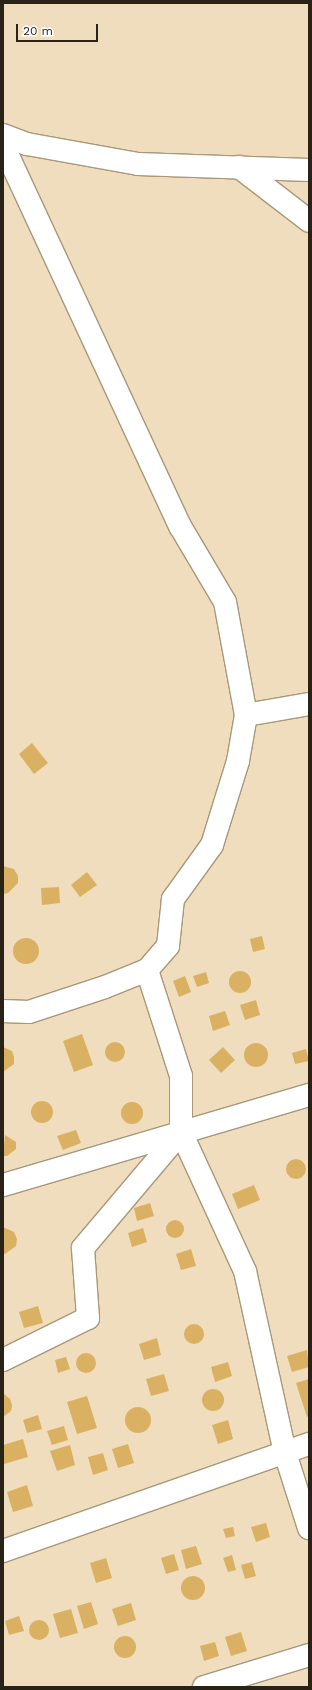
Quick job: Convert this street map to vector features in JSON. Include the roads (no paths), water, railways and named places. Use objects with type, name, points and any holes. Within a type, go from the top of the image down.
[{"type":"street","points":[[3,135],[27,144],[138,164],[309,170]]},
{"type":"street","points":[[3,145],[180,526],[225,602],[246,715],[238,761],[212,845],[173,899],[168,946],[147,970],[29,1012],[3,1011]]},
{"type":"street","points":[[239,168],[309,221]]},
{"type":"street","points":[[246,715],[309,704]]},
{"type":"street","points":[[147,970],[164,1017],[181,1076],[181,1132],[245,1271],[284,1453],[309,1528]]},
{"type":"street","points":[[3,1185],[309,1095]]},
{"type":"street","points":[[3,1360],[88,1318],[83,1248],[181,1132]]},
{"type":"street","points":[[3,1551],[309,1444]]},
{"type":"street","points":[[204,1687],[309,1655]]}]
